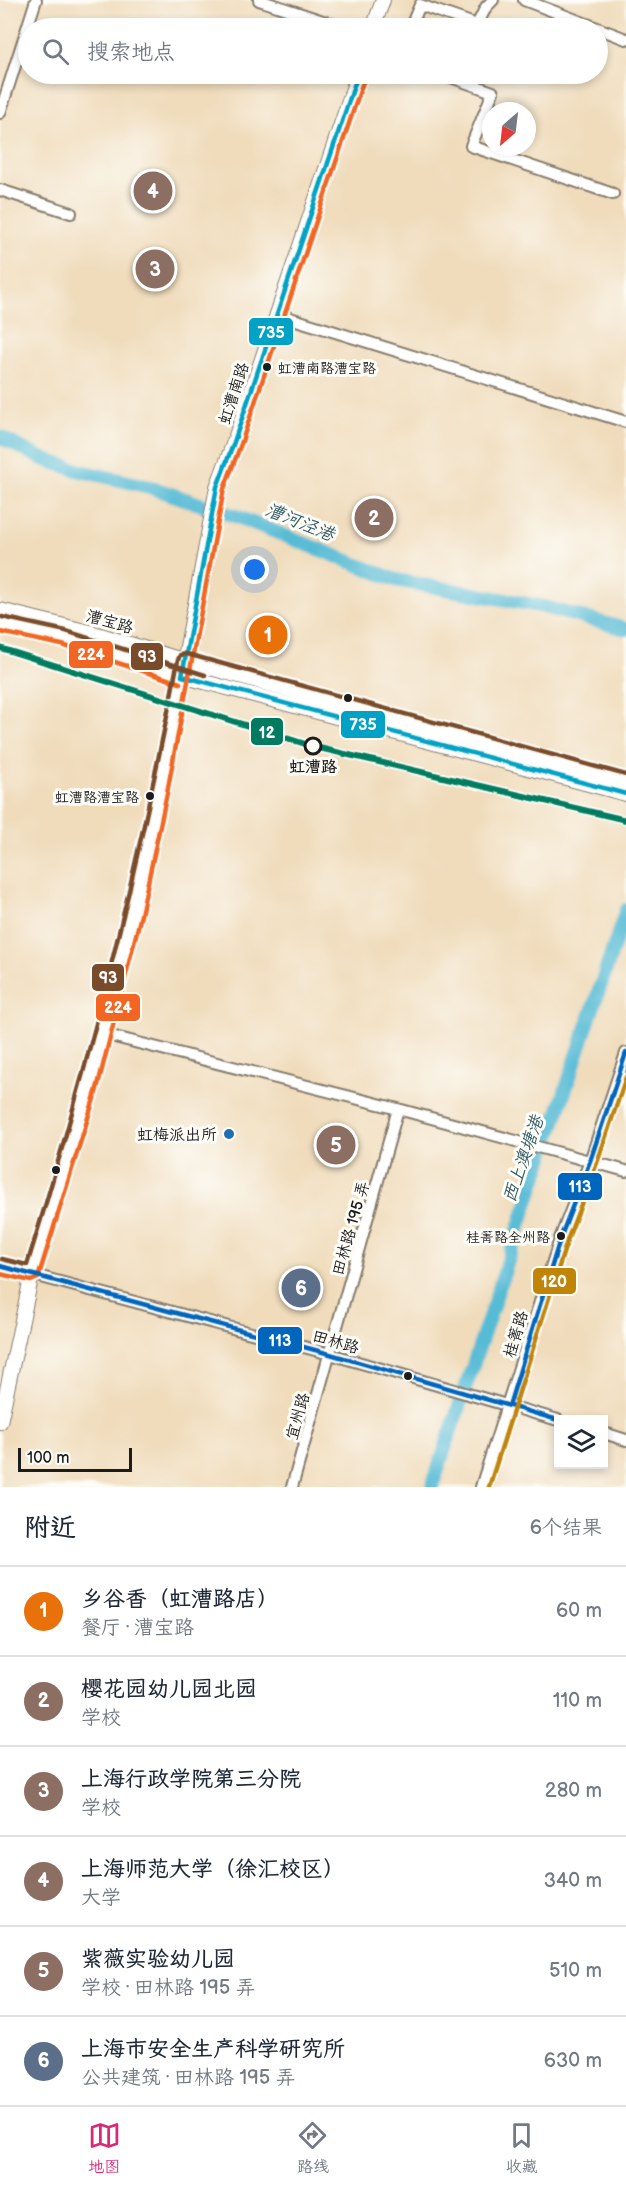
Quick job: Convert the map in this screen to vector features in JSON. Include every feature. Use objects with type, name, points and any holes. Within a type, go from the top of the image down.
[{"type":"main road","points":[[377,18],[383,0]]},
{"type":"main road","name":"虹漕南路","points":[[184,661],[217,487],[355,84]]},
{"type":"main road","name":"漕宝路","points":[[0,610],[97,634],[184,661],[626,783]]},
{"type":"main road","name":"漕宝路","points":[[0,624],[64,638],[182,676],[626,794]]},
{"type":"main road","points":[[0,1422],[32,1275],[64,1173],[119,973],[159,796],[184,661]]},
{"type":"street","points":[[30,18],[36,0]]},
{"type":"street","points":[[259,0],[314,18]]},
{"type":"street","points":[[480,18],[493,0]]},
{"type":"street","points":[[524,0],[571,18]]},
{"type":"street","points":[[414,18],[420,5],[457,18]]},
{"type":"street","points":[[608,32],[626,39]]},
{"type":"street","points":[[0,113],[2,99],[18,52]]},
{"type":"street","points":[[470,84],[493,92],[471,146],[613,194]]},
{"type":"street","points":[[0,190],[71,213]]},
{"type":"street","points":[[277,314],[626,422]]},
{"type":"street","points":[[103,1034],[626,1171]]},
{"type":"street","name":"桂箐路","points":[[481,1487],[509,1406],[561,1236],[590,1161],[626,1053]]},
{"type":"street","name":"田林路 195 弄","points":[[330,1354],[398,1110]]},
{"type":"street","name":"田林路","points":[[0,1266],[330,1354],[554,1419]]},
{"type":"street","name":"宜州路","points":[[292,1487],[330,1354]]},
{"type":"street","points":[[608,1435],[626,1440]]},
{"type":"waterway","name":"漕河泾港","points":[[0,437],[43,459],[77,470],[150,487],[238,517],[396,580],[540,606],[626,629]]},
{"type":"waterway","name":"西上澳塘港","points":[[432,1487],[626,910]]},
{"type":"transit line","name":"735","points":[[355,84],[217,487],[182,676],[626,794]]},
{"type":"transit line","name":"224","points":[[0,1274],[31,1281],[38,1278],[97,1089],[141,915],[167,793],[224,489],[362,84]]},
{"type":"transit line","name":"93","points":[[2,617],[66,631],[205,675]]},
{"type":"transit line","name":"224","points":[[0,632],[62,645],[180,683]]},
{"type":"transit line","name":"12","points":[[0,648],[315,747],[626,820]]},
{"type":"transit line","name":"93","points":[[2,1259],[27,1265],[50,1190],[111,965],[147,813],[180,655],[187,654],[626,775]]},
{"type":"transit line","name":"113","points":[[509,1406],[561,1236],[590,1161],[626,1053]]},
{"type":"transit line","name":"120","points":[[489,1487],[568,1238],[597,1163],[626,1077]]},
{"type":"transit line","name":"113","points":[[0,1266],[330,1354],[554,1419]]},
{"type":"place","name":"上海师范大学（徐汇校区）","points":[[153,191]]},
{"type":"place","name":"上海行政学院第三分院","points":[[155,269]]},
{"type":"place","name":"虹漕南路漕宝路","points":[[267,367]]},
{"type":"place","name":"樱花园幼儿园北园","points":[[374,518]]},
{"type":"place","name":"乡谷香（虹漕路店）","points":[[268,635]]},
{"type":"place","name":"虹漕路","points":[[313,746]]},
{"type":"place","name":"虹漕路漕宝路","points":[[150,796]]},
{"type":"place","name":"虹梅派出所","points":[[229,1134]]},
{"type":"place","name":"紫薇实验幼儿园","points":[[336,1145]]},
{"type":"place","name":"桂箐路全州路","points":[[561,1236]]},
{"type":"place","name":"上海市安全生产科学研究所","points":[[301,1288]]}]
